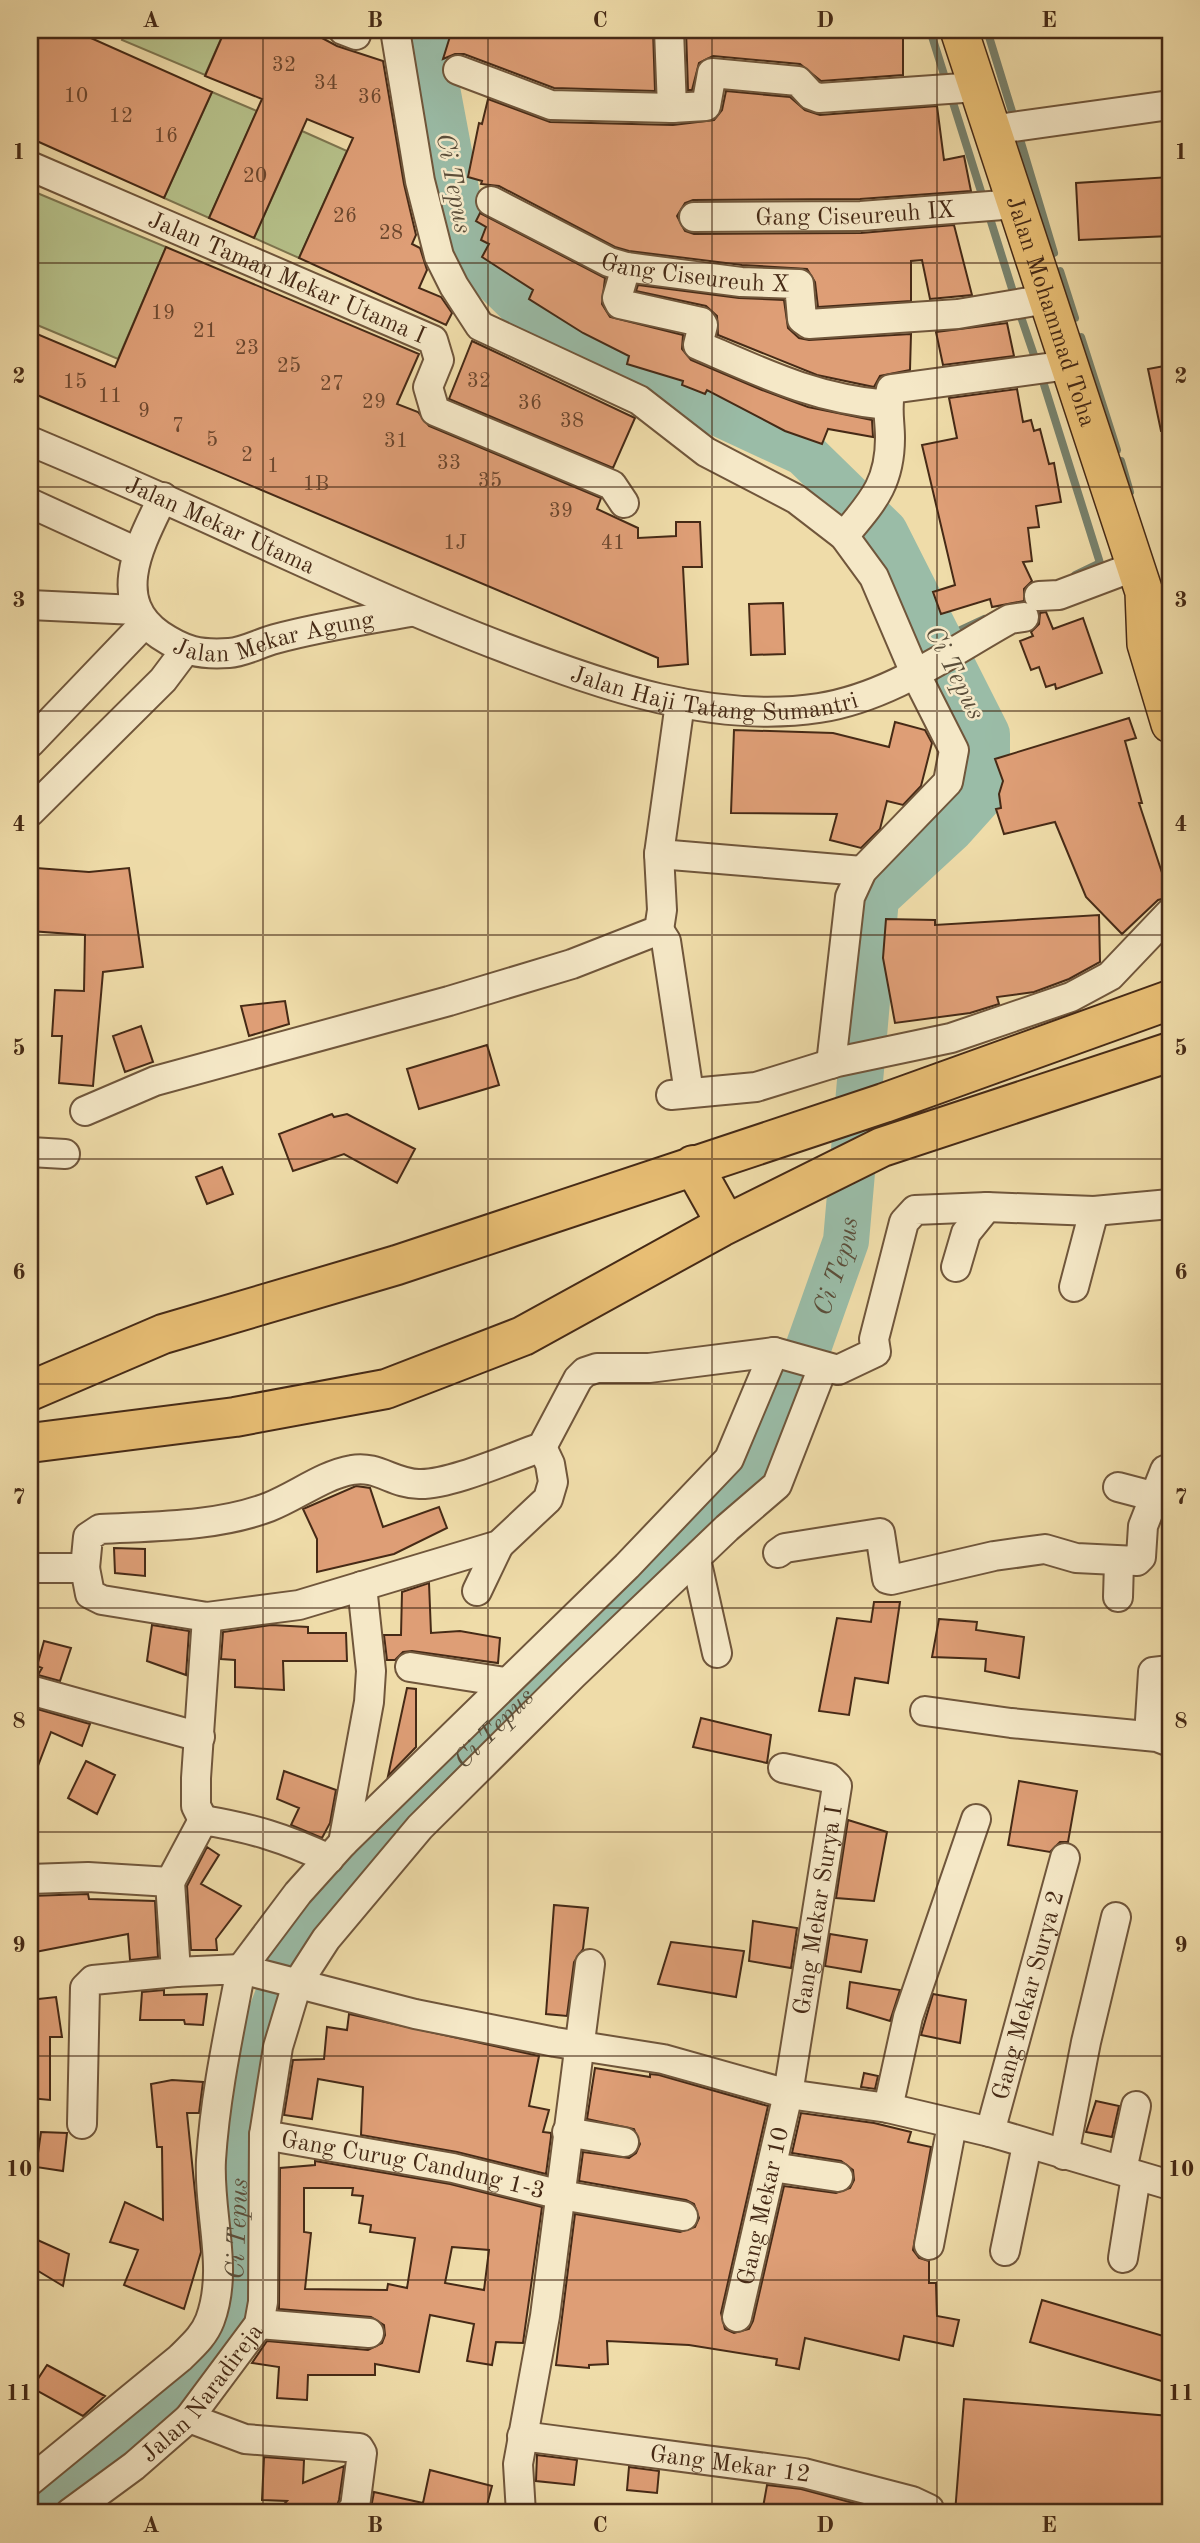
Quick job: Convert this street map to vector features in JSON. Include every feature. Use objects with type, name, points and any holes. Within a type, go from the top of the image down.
[{"type":"highway","points":[[1128,1014],[1170,985]]},
{"type":"highway","points":[[30,1391],[163,1334],[386,1268],[884,1103],[1170,1000]]},
{"type":"highway","points":[[30,1443],[235,1418],[386,1389],[523,1336],[726,1224],[882,1147],[1166,1057]]},
{"type":"highway","points":[[693,1165],[726,1224]]},
{"type":"main road","name":"Jalan Mohammad Toha","points":[[959,30],[1140,579],[1170,629]]},
{"type":"main road","name":"Jalan Mohammad Toha","points":[[1140,579],[1146,644],[1170,724]]},
{"type":"street","points":[[395,30],[420,181],[439,256],[454,286],[480,326],[639,400],[706,452],[853,525],[874,577],[954,750],[953,768],[948,782],[862,871],[850,897],[834,1063]]},
{"type":"street","points":[[669,30],[672,107]]},
{"type":"street","points":[[458,70],[551,105],[706,106],[712,72],[798,81],[811,95],[819,98],[977,87]]},
{"type":"street","points":[[991,130],[1170,105]]},
{"type":"street","name":"Jalan Taman Mekar Utama I","points":[[30,166],[433,340],[439,360],[428,387],[435,411],[611,485],[624,503]]},
{"type":"street","name":"Gang Ciseureuh X","points":[[491,201],[609,262],[626,267],[741,282],[799,284],[802,319],[809,324],[958,314],[1047,299]]},
{"type":"street","name":"Gang Ciseureuh IX","points":[[694,217],[862,215],[1016,204]]},
{"type":"street","points":[[626,267],[617,299],[620,304],[701,322],[703,325],[698,345],[806,391],[843,401],[887,405]]},
{"type":"street","points":[[853,525],[881,490],[888,458],[887,405],[891,389],[1069,365]]},
{"type":"street","name":"Jalan Mekar Utama","points":[[30,441],[163,497],[410,612]]},
{"type":"street","points":[[30,605],[140,617],[133,587],[137,552],[163,497]]},
{"type":"street","points":[[30,503],[137,552]]},
{"type":"street","name":"Jalan Haji Tatang Sumantri","points":[[410,612],[588,680],[680,703],[755,710],[818,708],[872,695],[1032,607],[1140,579]]},
{"type":"street","name":"Jalan Mekar Agung","points":[[30,743],[140,617],[184,652],[231,653],[274,639],[410,612]]},
{"type":"street","name":"Jalan Mekar Agung","points":[[30,812],[163,680],[184,652]]},
{"type":"street","points":[[680,703],[659,854],[662,911],[659,930],[666,941],[680,1094],[756,1087],[834,1063],[951,1038],[1071,997],[1110,976],[1170,913]]},
{"type":"street","points":[[659,854],[862,871]]},
{"type":"street","points":[[85,1111],[155,1081],[449,1001],[572,964],[659,930]]},
{"type":"street","points":[[30,1152],[65,1154]]},
{"type":"street","points":[[499,1545],[299,1605],[207,1617],[102,1600],[90,1594],[85,1568],[88,1537],[100,1529],[185,1525],[242,1515],[270,1507],[347,1470],[365,1468],[409,1483],[435,1483],[541,1447],[585,1372],[597,1368],[685,1365],[780,1353],[820,1367],[838,1370],[876,1352],[874,1339],[908,1214],[924,1208],[987,1207],[1094,1211],[1170,1204]]},
{"type":"street","points":[[956,1267],[963,1239],[987,1207]]},
{"type":"street","points":[[1074,1287],[1094,1211]]},
{"type":"street","points":[[30,2480],[180,2358],[203,2336],[211,2320],[218,2258],[211,2163],[219,2081],[245,1970],[298,1893],[336,1851],[626,1566],[729,1459],[780,1353]]},
{"type":"street","name":"Jalan Naradireja","points":[[70,2513],[134,2466],[189,2418],[259,2324],[263,2302],[264,2135],[291,1983],[420,1827],[573,1675],[727,1528],[777,1485],[820,1367]]},
{"type":"street","points":[[477,1591],[499,1545],[548,1499],[553,1482],[550,1464],[541,1447]]},
{"type":"street","points":[[778,1553],[785,1548],[880,1533],[887,1579],[891,1580],[994,1556],[1045,1549],[1076,1558],[1137,1561],[1141,1557],[1143,1526],[1165,1469],[1170,1470]]},
{"type":"street","points":[[1118,1487],[1156,1497]]},
{"type":"street","points":[[696,1559],[717,1653]]},
{"type":"street","points":[[1118,1597],[1119,1562]]},
{"type":"street","points":[[30,1568],[85,1568]]},
{"type":"street","points":[[336,1851],[369,1702],[371,1671],[362,1586]]},
{"type":"street","points":[[203,1820],[196,1806],[207,1617]]},
{"type":"street","points":[[410,1667],[505,1682]]},
{"type":"street","points":[[925,1711],[1160,1739],[1153,1672],[1170,1670]]},
{"type":"street","points":[[30,1690],[200,1737]]},
{"type":"street","name":"Gang Mekar Surya I","points":[[783,1768],[829,1778],[837,1786],[788,2094]]},
{"type":"street","points":[[888,2108],[908,2017],[976,1819]]},
{"type":"street","points":[[203,1820],[256,1829],[336,1851]]},
{"type":"street","points":[[176,1972],[170,1882],[203,1820]]},
{"type":"street","name":"Gang Mekar Surya 2","points":[[990,2132],[1065,1858]]},
{"type":"street","points":[[30,1879],[88,1877],[170,1882]]},
{"type":"street","points":[[1064,2155],[1086,2042],[1116,1917]]},
{"type":"street","points":[[521,2513],[518,2464],[545,2316],[590,1964]]},
{"type":"street","points":[[82,2124],[85,1988],[93,1980],[176,1972],[245,1970],[415,2014],[663,2059],[788,2094],[888,2108],[990,2132],[1170,2185]]},
{"type":"street","name":"Gang Mekar 10","points":[[737,2317],[788,2094]]},
{"type":"street","points":[[1123,2258],[1136,2106]]},
{"type":"street","points":[[929,2245],[952,2125]]},
{"type":"street","points":[[567,2132],[624,2142]]},
{"type":"street","name":"Gang Curug Candung 1-3","points":[[264,2135],[453,2168],[561,2195],[683,2216]]},
{"type":"street","points":[[1005,2251],[1027,2145]]},
{"type":"street","points":[[772,2167],[838,2178]]},
{"type":"street","points":[[259,2324],[369,2333]]},
{"type":"street","points":[[189,2418],[245,2439],[359,2448],[362,2454],[355,2507],[350,2513]]},
{"type":"street","name":"Gang Mekar 12","points":[[522,2436],[804,2473],[912,2501],[929,2509],[929,2513]]},
{"type":"green space","points":[[126,30],[225,30],[205,75],[122,40]]},
{"type":"green space","points":[[212,92],[257,111],[209,218],[164,198]]},
{"type":"green space","points":[[302,131],[347,151],[299,258],[254,238]]},
{"type":"green space","points":[[30,190],[166,247],[118,359],[30,322]]},
{"type":"building","points":[[30,30],[73,30],[212,92],[164,198],[30,138]]},
{"type":"building","points":[[225,30],[307,30],[337,46],[383,61],[404,184],[416,235],[412,244],[420,248],[427,270],[419,288],[441,297],[452,313],[446,325],[299,258],[353,138],[307,119],[254,238],[209,218],[262,99],[205,76]]},
{"type":"building","points":[[452,30],[484,35],[485,30],[653,30],[655,91],[554,88],[464,54],[443,59]]},
{"type":"building","points":[[686,30],[903,30],[903,75],[821,81],[800,64],[713,56],[699,63],[692,90],[688,90]]},
{"type":"building","points":[[726,91],[790,97],[805,110],[820,115],[937,106],[944,160],[964,156],[971,191],[860,199],[693,200],[685,203],[677,216],[685,231],[694,234],[861,233],[954,225],[972,295],[930,299],[922,260],[911,261],[911,301],[818,307],[815,282],[807,269],[742,265],[629,251],[615,247],[499,186],[481,184],[482,181],[468,177],[479,123],[482,124],[488,99],[550,122],[673,125],[714,120],[722,110]]},
{"type":"building","points":[[1170,177],[1170,236],[1079,240],[1076,183]]},
{"type":"building","points":[[480,213],[605,278],[602,304],[610,317],[683,335],[682,349],[691,360],[762,390],[808,407],[872,420],[873,437],[828,429],[822,444],[785,431],[707,390],[705,394],[682,385],[683,381],[627,364],[629,356],[583,333],[529,299],[533,290],[482,257],[489,244],[481,240],[486,227],[476,221]]},
{"type":"building","points":[[166,247],[419,354],[397,404],[418,412],[429,426],[601,498],[597,509],[638,528],[638,538],[676,536],[676,522],[700,522],[702,567],[683,567],[688,664],[658,667],[658,658],[30,392],[30,331],[115,367]]},
{"type":"building","points":[[638,285],[739,298],[784,300],[788,328],[799,338],[809,340],[911,334],[910,370],[880,376],[874,387],[817,375],[718,335],[717,316],[706,306],[636,291]]},
{"type":"building","points":[[1007,323],[1014,356],[943,365],[936,332]]},
{"type":"building","points":[[472,341],[635,418],[613,468],[449,399]]},
{"type":"building","points":[[1170,365],[1170,430],[1161,431],[1148,369]]},
{"type":"building","points":[[1017,389],[1023,422],[1031,420],[1034,431],[1040,429],[1049,464],[1054,463],[1061,502],[1036,506],[1039,527],[1028,528],[1032,561],[1023,562],[1032,581],[1024,589],[1024,601],[992,607],[990,599],[941,614],[933,592],[955,585],[922,445],[957,438],[949,398]]},
{"type":"building","points":[[783,603],[785,654],[751,655],[749,604]]},
{"type":"building","points":[[1046,612],[1053,629],[1083,618],[1102,673],[1056,689],[1055,684],[1046,687],[1039,667],[1031,670],[1020,641],[1033,636],[1031,632],[1039,624],[1040,613]]},
{"type":"building","points":[[1129,718],[1136,738],[1125,741],[1142,803],[1139,803],[1170,897],[1158,900],[1122,934],[1086,897],[1055,822],[1004,834],[996,809],[1001,808],[999,794],[1003,781],[995,759]]},
{"type":"building","points":[[895,722],[925,730],[932,743],[921,786],[903,805],[887,801],[880,829],[861,848],[830,840],[837,814],[731,813],[734,730],[833,733],[889,747]]},
{"type":"building","points":[[36,868],[89,872],[129,868],[143,967],[103,972],[93,1086],[59,1083],[62,1036],[52,1036],[55,990],[84,991],[85,935],[30,931],[30,873],[36,874]]},
{"type":"building","points":[[1099,915],[1100,962],[1069,979],[1034,992],[997,997],[999,1004],[970,1013],[895,1023],[883,958],[886,919],[935,920],[935,925]]},
{"type":"building","points":[[285,1001],[289,1024],[249,1036],[241,1006]]},
{"type":"building","points":[[141,1026],[153,1062],[125,1072],[113,1036]]},
{"type":"building","points":[[487,1045],[499,1085],[419,1109],[407,1069]]},
{"type":"building","points":[[332,1114],[334,1117],[347,1114],[415,1149],[397,1183],[344,1154],[293,1171],[279,1134]]},
{"type":"building","points":[[222,1167],[233,1194],[207,1204],[196,1177]]},
{"type":"building","points":[[356,1486],[370,1488],[383,1527],[439,1507],[447,1528],[394,1554],[317,1572],[317,1539],[303,1509]]},
{"type":"building","points":[[114,1548],[145,1549],[145,1576],[115,1573]]},
{"type":"building","points":[[429,1583],[431,1633],[460,1631],[500,1638],[498,1663],[412,1651],[403,1652],[395,1660],[387,1660],[384,1635],[401,1635],[402,1592]]},
{"type":"building","points":[[874,1602],[900,1602],[888,1683],[855,1678],[849,1715],[819,1711],[837,1618],[871,1622]]},
{"type":"building","points":[[939,1619],[977,1622],[976,1630],[1024,1637],[1019,1678],[985,1671],[986,1659],[932,1657]]},
{"type":"building","points":[[152,1625],[189,1631],[186,1675],[147,1661]]},
{"type":"building","points":[[271,1625],[308,1627],[308,1633],[346,1633],[347,1661],[283,1661],[284,1690],[235,1687],[235,1660],[221,1659],[223,1632]]},
{"type":"building","points":[[44,1641],[71,1648],[60,1681],[38,1675],[42,1668],[37,1666]]},
{"type":"building","points":[[407,1688],[416,1689],[416,1747],[388,1776]]},
{"type":"building","points":[[30,1707],[90,1724],[82,1746],[51,1732],[31,1784]]},
{"type":"building","points":[[701,1718],[771,1735],[767,1763],[693,1747]]},
{"type":"building","points":[[86,1761],[115,1775],[97,1814],[68,1798]]},
{"type":"building","points":[[284,1771],[336,1790],[330,1823],[322,1838],[291,1825],[299,1808],[277,1799]]},
{"type":"building","points":[[1019,1781],[1077,1791],[1068,1842],[1060,1842],[1050,1852],[1008,1845]]},
{"type":"building","points":[[848,1820],[887,1832],[874,1901],[836,1898]]},
{"type":"building","points":[[207,1847],[219,1855],[201,1884],[241,1906],[216,1939],[217,1950],[191,1950],[187,1886]]},
{"type":"building","points":[[88,1894],[89,1899],[155,1901],[158,1957],[130,1960],[128,1934],[30,1953],[30,1896]]},
{"type":"building","points":[[554,1905],[588,1908],[583,1949],[574,1962],[567,2016],[546,2014]]},
{"type":"building","points":[[753,1921],[797,1928],[791,1968],[749,1961]]},
{"type":"building","points":[[830,1934],[867,1940],[861,1972],[825,1966]]},
{"type":"building","points":[[671,1942],[744,1951],[736,1997],[658,1984]]},
{"type":"building","points":[[850,1982],[900,1990],[890,2021],[847,2008]]},
{"type":"building","points":[[164,1990],[164,1995],[207,1994],[203,2025],[185,2024],[184,2020],[140,2020],[142,1992]]},
{"type":"building","points":[[933,1994],[966,2000],[960,2043],[921,2035]]},
{"type":"building","points":[[56,1997],[62,2037],[50,2037],[50,2100],[30,2098],[35,2037],[30,2037],[30,2000]]},
{"type":"building","points":[[349,2014],[539,2056],[529,2106],[549,2110],[543,2132],[551,2133],[546,2174],[457,2152],[361,2135],[363,2087],[318,2079],[312,2119],[284,2115],[293,2060],[324,2059],[327,2027],[347,2030]]},
{"type":"building","points":[[595,2068],[650,2077],[650,2074],[659,2075],[768,2106],[721,2313],[725,2329],[734,2333],[749,2329],[753,2321],[784,2186],[836,2193],[850,2188],[854,2180],[853,2170],[841,2161],[792,2153],[801,2113],[874,2123],[911,2132],[908,2142],[931,2147],[913,2250],[919,2258],[929,2261],[929,2283],[936,2283],[937,2316],[959,2320],[953,2346],[904,2336],[899,2360],[805,2338],[799,2369],[776,2365],[777,2359],[689,2345],[607,2341],[608,2364],[589,2365],[589,2368],[556,2365],[575,2214],[680,2232],[695,2227],[699,2218],[694,2204],[686,2200],[579,2181],[583,2152],[629,2158],[636,2153],[640,2144],[634,2129],[587,2119]]},
{"type":"building","points":[[864,2073],[878,2076],[875,2089],[861,2087]]},
{"type":"building","points":[[172,2080],[203,2082],[199,2113],[187,2113],[201,2252],[184,2309],[124,2285],[138,2250],[110,2242],[125,2202],[163,2220],[162,2147],[157,2147],[151,2084]]},
{"type":"building","points":[[1096,2101],[1119,2106],[1112,2137],[1086,2132]]},
{"type":"building","points":[[41,2132],[67,2133],[63,2171],[36,2167]]},
{"type":"building","points":[[315,2161],[450,2184],[542,2207],[523,2343],[496,2342],[492,2365],[467,2361],[474,2324],[430,2315],[419,2372],[375,2364],[375,2375],[308,2375],[307,2400],[277,2398],[279,2367],[252,2363],[267,2341],[368,2350],[382,2343],[385,2335],[384,2325],[371,2317],[279,2309],[280,2168],[315,2165]],"holes":[[[304,2188],[353,2188],[352,2195],[363,2196],[359,2223],[371,2225],[370,2232],[415,2238],[407,2288],[388,2284],[387,2290],[305,2289],[311,2233],[304,2232]],[[452,2247],[489,2250],[484,2290],[445,2283]]]},
{"type":"building","points":[[33,2238],[69,2254],[63,2286],[30,2266]]},
{"type":"building","points":[[1042,2300],[1170,2338],[1170,2365],[1165,2382],[1030,2342]]},
{"type":"building","points":[[47,2365],[105,2396],[83,2416],[32,2388]]},
{"type":"building","points":[[964,2399],[1170,2416],[1170,2513],[955,2513]]},
{"type":"building","points":[[537,2455],[577,2460],[574,2485],[536,2481]]},
{"type":"building","points":[[264,2457],[304,2460],[303,2483],[344,2466],[339,2500],[334,2513],[276,2513],[287,2501],[262,2500]]},
{"type":"building","points":[[629,2467],[659,2471],[657,2493],[627,2490]]},
{"type":"building","points":[[430,2470],[492,2486],[485,2513],[370,2513],[374,2492],[423,2503]]},
{"type":"building","points":[[767,2485],[801,2489],[891,2513],[762,2513]]},
{"type":"waterway","name":"Ci Tepus","points":[[30,2502],[155,2404],[232,2327],[242,2091],[302,1932],[405,1816],[773,1447],[846,1241],[876,898],[952,828],[987,789],[987,734],[885,532],[804,453],[617,366],[522,306],[468,253],[426,30]]},
{"type":"waterway","points":[[930,30],[946,81]]},
{"type":"waterway","points":[[987,30],[1014,118]]},
{"type":"waterway","points":[[950,93],[984,201]]},
{"type":"waterway","points":[[1019,136],[1054,253]]},
{"type":"waterway","points":[[988,212],[1014,295]]},
{"type":"waterway","points":[[1060,271],[1075,318]]},
{"type":"waterway","points":[[1019,311],[1036,361]]},
{"type":"waterway","points":[[1081,337],[1117,450]]},
{"type":"waterway","points":[[1041,375],[1100,563],[1075,575]]},
{"type":"waterway","points":[[1121,461],[1130,492]]},
{"type":"waterway","name":"Jalan Haji Tatang Sumantri","points":[[1005,608],[1035,594]]},
{"type":"waterway","points":[[939,640],[984,619]]}]
